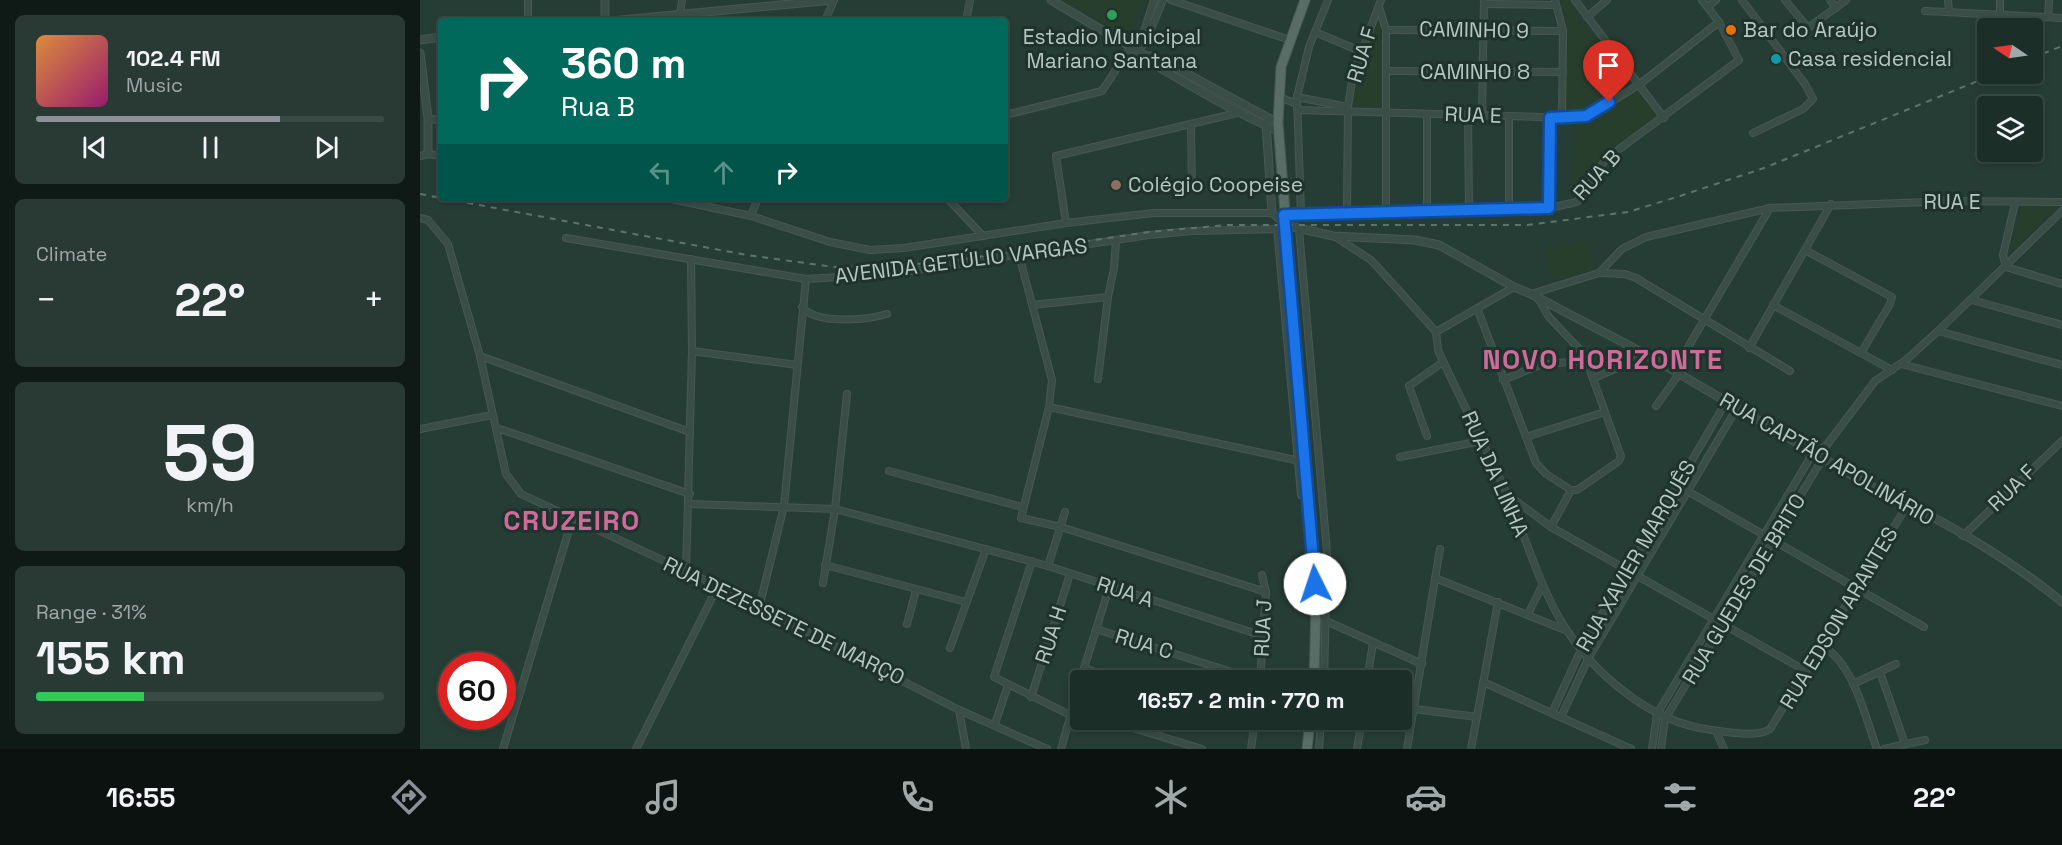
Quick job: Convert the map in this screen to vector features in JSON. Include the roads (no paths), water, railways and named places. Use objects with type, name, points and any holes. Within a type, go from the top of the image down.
[{"type":"main road","points":[[1305,0],[1281,67],[1278,96],[1278,142],[1302,462],[1316,608],[1314,670]]},
{"type":"main road","points":[[1307,745],[1309,730]]},
{"type":"street","points":[[528,0],[528,18]]},
{"type":"street","points":[[604,18],[605,0]]},
{"type":"street","points":[[682,0],[679,18],[833,0],[826,18]]},
{"type":"street","points":[[967,18],[970,0]]},
{"type":"street","points":[[1051,0],[1146,56],[1154,56],[1237,112],[1266,126],[1278,127]]},
{"type":"street","points":[[1135,49],[1154,0]]},
{"type":"street","points":[[1008,114],[1102,91],[1135,49],[1146,41],[1163,0]]},
{"type":"street","points":[[1171,0],[1284,38]]},
{"type":"street","points":[[1301,214],[1297,104],[1301,74],[1328,0]]},
{"type":"street","points":[[1575,0],[1664,118]]},
{"type":"street","points":[[1587,17],[1607,0]]},
{"type":"street","name":"RUA B","points":[[1283,224],[1301,214],[1509,210],[1549,208],[1577,202],[1606,159],[1739,60],[1719,22],[1702,0]]},
{"type":"street","points":[[1708,7],[1716,0]]},
{"type":"street","points":[[1742,0],[1805,84],[1813,99],[1803,109],[1753,133]]},
{"type":"street","points":[[1785,0],[1808,28],[1846,0]]},
{"type":"street","points":[[1830,0],[1836,8]]},
{"type":"street","points":[[1948,0],[1949,12]]},
{"type":"street","points":[[2000,0],[2000,14]]},
{"type":"street","points":[[2048,17],[2049,0]]},
{"type":"street","points":[[1482,115],[1484,2],[1556,2],[1563,31],[1562,118]]},
{"type":"street","points":[[1380,3],[1386,30],[1386,211]]},
{"type":"street","name":"RUA F","points":[[1347,212],[1348,110],[1360,51],[1380,3]]},
{"type":"street","points":[[1924,11],[2062,18]]},
{"type":"street","name":"RUA E","points":[[1278,96],[1297,104],[1385,114],[1550,118],[1586,116],[1640,84],[1719,22]]},
{"type":"street","name":"CAMINHO 9","points":[[1386,30],[1563,31]]},
{"type":"street","points":[[1315,32],[1360,51]]},
{"type":"street","points":[[420,39],[438,37]]},
{"type":"street","points":[[420,52],[428,118],[424,155]]},
{"type":"street","name":"CAMINHO 8","points":[[1386,71],[1563,72]]},
{"type":"street","points":[[1195,84],[1266,117],[1278,127]]},
{"type":"street","points":[[1297,104],[1348,110]]},
{"type":"street","points":[[1066,223],[1056,156],[1237,112]]},
{"type":"street","points":[[1427,114],[1427,211]]},
{"type":"street","points":[[1468,115],[1468,210]]},
{"type":"street","points":[[1509,116],[1509,210]]},
{"type":"street","points":[[1266,117],[1272,213],[1283,224]]},
{"type":"street","points":[[428,118],[438,120]]},
{"type":"street","points":[[1549,208],[1550,118]]},
{"type":"street","points":[[1191,125],[1192,190]]},
{"type":"street","name":"AVENIDA GETÚLIO VARGAS","points":[[681,201],[751,216],[830,242],[870,250],[904,248],[1066,223],[1175,212],[1272,213]]},
{"type":"street","points":[[751,216],[757,201]]},
{"type":"street","points":[[950,201],[983,236]]},
{"type":"street","name":"RUA E","points":[[1599,273],[1622,249],[1646,237],[1770,208],[1953,201],[2062,202]]},
{"type":"street","points":[[2006,267],[2003,255],[2015,203]]},
{"type":"street","points":[[1749,348],[1830,204]]},
{"type":"street","points":[[1656,406],[1770,208]]},
{"type":"street","points":[[1813,453],[1826,446],[1875,381],[1901,364],[1938,332],[2062,211]]},
{"type":"street","points":[[420,218],[428,220],[448,244],[480,356],[496,428],[690,494]]},
{"type":"street","name":"AVENIDA GETÚLIO VARGAS","points":[[566,238],[806,279],[891,274],[1192,231],[1283,224]]},
{"type":"street","name":"RUA CAPTÃO APOLINÁRIO","points":[[1283,224],[1299,230],[1333,236],[1415,240],[1439,245],[1514,287],[1534,295],[1647,355],[1881,492],[1908,504],[2041,585],[2062,602]]},
{"type":"street","points":[[1299,230],[1327,552],[1324,670]]},
{"type":"street","name":"RUA DA LINHA","points":[[1333,236],[1371,260],[1436,332],[1436,344],[1443,362],[1506,492],[1542,586],[1565,630],[1580,652],[1614,684],[1665,719],[1716,730],[1768,731]]},
{"type":"street","points":[[1098,379],[1116,241]]},
{"type":"street","points":[[1805,250],[1892,297],[1861,353]]},
{"type":"street","points":[[889,471],[1022,507],[1049,407],[1052,380],[1019,255]]},
{"type":"street","points":[[686,572],[690,504],[691,259]]},
{"type":"street","points":[[2006,267],[2062,284]]},
{"type":"street","points":[[1477,308],[1503,380],[1541,469],[1571,490],[1577,490],[1620,459],[1587,360],[1578,345],[1544,310],[1534,295],[1599,273],[1630,276],[1790,371]]},
{"type":"street","points":[[759,608],[784,506],[791,456],[806,279]]},
{"type":"street","points":[[1436,332],[1514,287]]},
{"type":"street","points":[[1032,305],[1108,297]]},
{"type":"street","points":[[1972,300],[2062,325]]},
{"type":"street","points":[[1773,305],[1892,370]]},
{"type":"street","points":[[802,307],[811,315],[865,320],[887,314]]},
{"type":"street","points":[[1938,332],[2062,365]]},
{"type":"street","points":[[692,351],[797,365]]},
{"type":"street","points":[[1594,378],[1647,355]]},
{"type":"street","points":[[480,356],[690,432]]},
{"type":"street","points":[[1503,380],[1540,365],[1587,360]]},
{"type":"street","points":[[1427,436],[1409,386],[1443,362]]},
{"type":"street","points":[[1901,364],[2062,406]]},
{"type":"street","points":[[823,583],[835,509],[847,394]]},
{"type":"street","name":"RUA XAVIER MARQUÊS","points":[[1552,713],[1580,652],[1726,402]]},
{"type":"street","points":[[1049,407],[1302,462],[1301,495]]},
{"type":"street","name":"RUA XAVIER MARQUÊS","points":[[1561,717],[1588,659],[1737,408]]},
{"type":"street","points":[[1526,437],[1605,412]]},
{"type":"street","points":[[420,429],[492,415]]},
{"type":"street","name":"RUA DEZESSETE DE MARÇO","points":[[496,428],[506,474],[521,494],[572,520],[718,586],[959,710],[995,724],[1045,749]]},
{"type":"street","points":[[1400,457],[1481,441]]},
{"type":"street","name":"RUA F","points":[[1962,536],[2062,441]]},
{"type":"street","name":"RUA GUEDES DE BRITO","points":[[1665,719],[1823,458],[1826,446]]},
{"type":"street","name":"RUA GUEDES DE BRITO","points":[[1657,714],[1813,453]]},
{"type":"street","points":[[1677,485],[1924,627]]},
{"type":"street","points":[[1551,528],[1571,490]]},
{"type":"street","points":[[1506,492],[1551,528],[1806,671]]},
{"type":"street","name":"RUA A","points":[[690,504],[835,509],[1032,561],[1109,588],[1263,636]]},
{"type":"street","name":"RUA EDSON ARANTES","points":[[1768,731],[1908,504]]},
{"type":"street","name":"RUA A","points":[[1022,507],[1020,516],[1266,592]]},
{"type":"street","points":[[1048,566],[1065,512]]},
{"type":"street","points":[[504,749],[572,520]]},
{"type":"street","points":[[950,648],[986,549]]},
{"type":"street","points":[[1407,749],[1440,549]]},
{"type":"street","points":[[1032,561],[994,678],[1031,697],[1070,712]]},
{"type":"street","points":[[825,565],[966,602]]},
{"type":"street","name":"RUA H","points":[[1031,697],[1070,574]]},
{"type":"street","name":"RUA J","points":[[1261,670],[1266,592],[1262,575]]},
{"type":"street","points":[[1435,578],[1565,630]]},
{"type":"street","points":[[636,749],[718,586]]},
{"type":"street","points":[[1528,614],[1542,586]]},
{"type":"street","points":[[1090,670],[1084,668],[1109,588]]},
{"type":"street","points":[[907,624],[916,590]]},
{"type":"street","points":[[1471,749],[1498,602]]},
{"type":"street","points":[[1316,608],[1326,621],[1422,664]]},
{"type":"street","name":"RUA C","points":[[1096,629],[1225,670]]},
{"type":"street","points":[[1369,670],[1373,643]]},
{"type":"street","points":[[1822,645],[1838,657],[1853,684],[1877,749]]},
{"type":"street","points":[[1853,684],[1896,664]]},
{"type":"street","points":[[1880,672],[1905,744]]},
{"type":"street","points":[[1483,681],[1631,749]]},
{"type":"street","points":[[995,724],[1008,686]]},
{"type":"street","points":[[1414,708],[1477,717]]},
{"type":"street","points":[[959,710],[966,749]]},
{"type":"street","points":[[1652,749],[1657,714]]},
{"type":"street","points":[[1063,748],[1070,716]]},
{"type":"street","points":[[1661,749],[1665,719]]},
{"type":"street","points":[[1140,730],[1202,749]]},
{"type":"street","points":[[1251,749],[1254,730]]},
{"type":"street","points":[[1307,745],[1321,748],[1321,730]]},
{"type":"street","points":[[1357,749],[1360,730]]},
{"type":"street","points":[[1716,730],[1724,749]]},
{"type":"street","points":[[1884,749],[1925,740]]},
{"type":"railway","points":[[2043,54],[2062,46]]},
{"type":"railway","points":[[458,201],[747,255],[834,267],[907,265],[957,260],[1149,232],[1227,225],[1527,225],[1628,212],[1680,196],[1764,168],[1977,81]]},
{"type":"railway","points":[[420,194],[438,197]]},
{"type":"place","name":"Estadio Municipal Mariano Santana","points":[[1112,15]]},
{"type":"place","name":"Bar do Araújo","points":[[1731,30]]},
{"type":"place","name":"Casa residencial","points":[[1776,59]]},
{"type":"place","name":"Colégio Coopeise","points":[[1116,185]]},
{"type":"district","name":"NOVO HORIZONTE","points":[[1603,360]]},
{"type":"district","name":"CRUZEIRO","points":[[572,521]]}]
